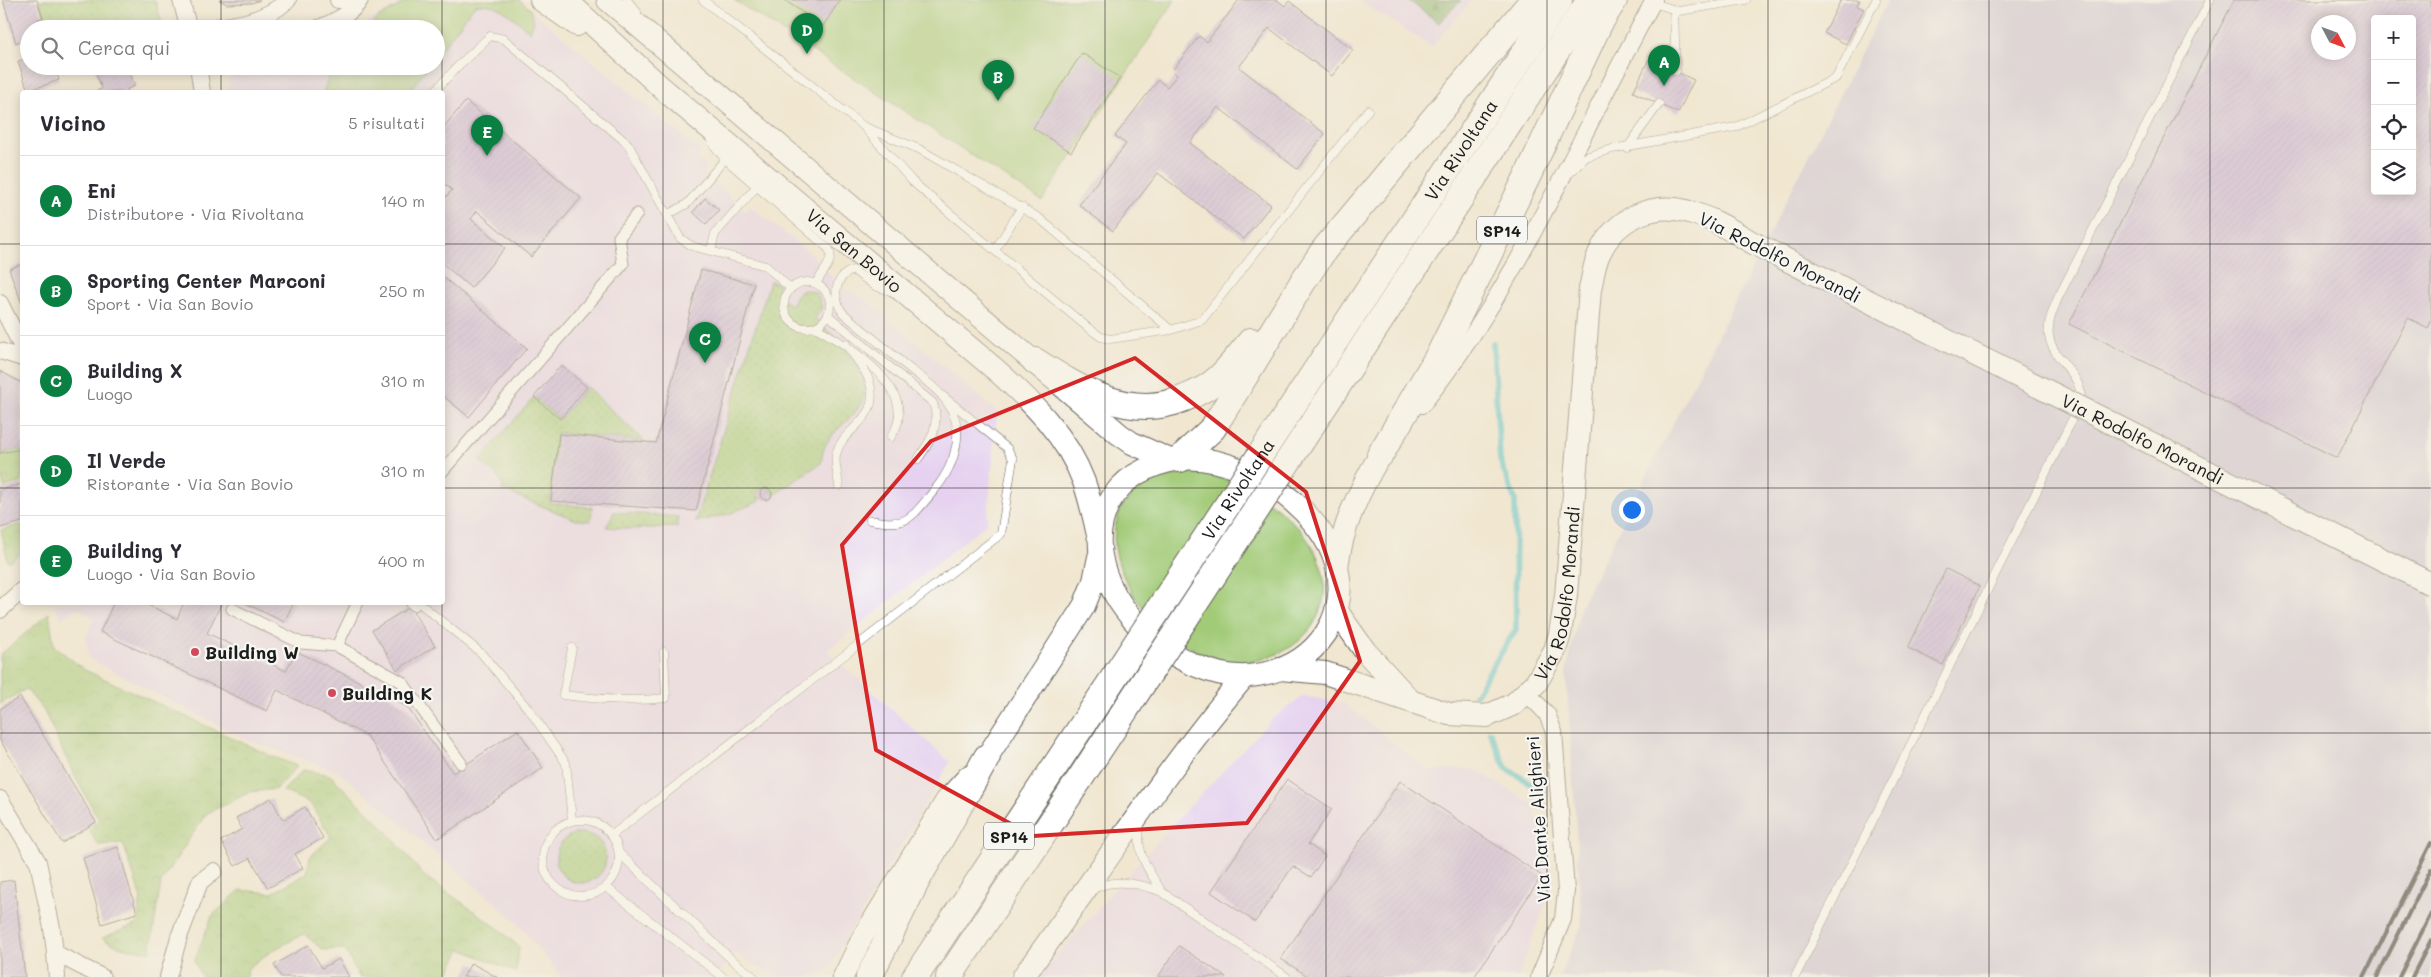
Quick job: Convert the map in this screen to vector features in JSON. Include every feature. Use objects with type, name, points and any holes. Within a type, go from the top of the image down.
[{"type":"highway","points":[[1175,460],[1213,428],[1324,250],[1366,198],[1512,29],[1533,0]]},
{"type":"highway","name":"Via Rivoltana","points":[[915,977],[1559,0]]},
{"type":"highway","name":"Via Rivoltana","points":[[949,977],[1590,0]]},
{"type":"highway","name":"SP14","points":[[1380,455],[1423,383],[1465,305],[1599,24],[1614,0]]},
{"type":"highway","points":[[1035,361],[1099,398],[1117,404],[1145,407],[1169,404],[1202,391],[1221,376],[1304,280]]},
{"type":"highway","points":[[870,977],[917,880],[987,757]]},
{"type":"main road","points":[[541,0],[588,32],[662,88]]},
{"type":"main road","name":"Via San Bovio","points":[[566,0],[662,88],[915,301],[1028,399],[1056,431],[1068,449],[1084,483],[1104,571],[1116,597],[1154,640],[1185,661],[1202,670],[1220,675],[1244,676],[1280,669]]},
{"type":"main road","name":"Via San Bovio","points":[[608,0],[1126,439],[1175,460]]},
{"type":"main road","name":"Via Rodolfo Morandi","points":[[1280,669],[1325,673],[1449,714],[1487,716],[1514,704],[1527,692],[1550,661],[1560,634],[1567,586],[1590,289],[1600,251],[1615,230],[1626,221],[1638,213],[1664,208],[1676,208],[1701,216],[2431,584]]},
{"type":"main road","points":[[1280,669],[1295,662],[1313,649],[1328,629],[1336,610],[1337,571],[1341,540],[1351,510],[1380,455]]},
{"type":"main road","points":[[987,757],[1084,606],[1094,580],[1102,518],[1121,486],[1144,470],[1175,460],[1217,461],[1235,467],[1278,490],[1306,514],[1328,544],[1337,571]]},
{"type":"main road","name":"Via Rodolfo Morandi","points":[[1336,610],[1375,663],[1410,701]]},
{"type":"main road","points":[[1023,977],[1085,892],[1143,807],[1206,722],[1244,676]]},
{"type":"street","points":[[181,0],[187,20]]},
{"type":"street","points":[[254,20],[272,13],[288,0]]},
{"type":"street","points":[[338,0],[349,0]]},
{"type":"street","points":[[336,20],[357,6],[360,0]]},
{"type":"street","points":[[1380,455],[1425,402],[1477,327],[1558,183],[1654,2]]},
{"type":"street","points":[[202,90],[203,75]]},
{"type":"street","points":[[445,469],[623,264],[619,237],[637,214]]},
{"type":"street","points":[[0,303],[20,343]]},
{"type":"street","points":[[0,351],[20,357]]},
{"type":"street","points":[[0,610],[20,592]]},
{"type":"street","points":[[337,646],[357,605]]},
{"type":"street","points":[[232,609],[300,644],[337,646],[402,682],[461,763]]},
{"type":"street","name":"Via Dante Alighieri","points":[[1527,692],[1547,714],[1554,732],[1566,891],[1563,919],[1540,977]]},
{"type":"street","points":[[843,977],[862,938],[946,800],[987,757]]},
{"type":"street","points":[[0,799],[38,862],[55,953],[57,977]]},
{"type":"street","points":[[168,977],[179,936],[200,882],[214,871]]},
{"type":"street","points":[[55,953],[102,977]]},
{"type":"lane","points":[[627,0],[670,53]]},
{"type":"lane","points":[[703,0],[863,126],[912,182],[1101,337],[1119,338],[1171,330],[1196,324],[1207,315],[1368,110]]},
{"type":"lane","points":[[1654,2],[1674,10],[1746,0]]},
{"type":"lane","points":[[1558,183],[1586,158],[1612,149],[1627,148],[1736,127],[1836,78],[1876,0]]},
{"type":"lane","points":[[1795,977],[2080,404],[2082,389],[2049,337],[2049,322],[2058,298],[2192,39],[2210,0]]},
{"type":"lane","points":[[1674,10],[1676,71]]},
{"type":"lane","points":[[436,90],[479,44],[490,36],[504,39],[628,144],[676,232],[685,242],[766,266],[790,288]]},
{"type":"lane","points":[[682,104],[725,159],[829,249],[831,253],[829,263],[816,283]]},
{"type":"lane","points":[[1627,148],[1659,104]]},
{"type":"lane","points":[[863,126],[905,142],[1022,207],[1048,225],[1171,330]]},
{"type":"lane","points":[[667,215],[687,204],[725,159]]},
{"type":"lane","points":[[711,250],[715,234],[757,186]]},
{"type":"lane","points":[[995,250],[1022,207]]},
{"type":"lane","points":[[612,835],[1001,534],[1012,459],[1007,448],[843,313],[837,303],[837,285],[848,272],[853,270],[875,286],[915,301]]},
{"type":"lane","points":[[815,327],[825,320],[828,315],[830,302],[826,291],[816,283],[802,282],[790,288],[784,304],[788,318],[800,327],[815,327],[846,344],[887,382],[898,398],[899,413],[896,429],[891,437]]},
{"type":"lane","points":[[828,315],[933,404],[937,414],[933,436],[918,459]]},
{"type":"lane","points":[[839,486],[835,456],[839,446],[868,413],[871,400],[868,380],[846,344]]},
{"type":"lane","points":[[870,520],[891,524],[906,521],[940,483],[952,464],[958,443],[957,426],[943,396]]},
{"type":"lane","points":[[417,605],[481,653],[535,719],[566,763],[572,820]]},
{"type":"lane","points":[[572,648],[563,694],[637,702],[666,698],[664,652]]},
{"type":"lane","points":[[1143,807],[1138,842],[1144,864],[1162,892]]},
{"type":"lane","points":[[619,852],[617,872],[606,887],[590,896],[571,895],[555,887],[549,879],[543,862],[545,844],[556,829],[572,820],[595,822],[612,835],[619,852],[731,959],[754,977]]},
{"type":"lane","points":[[1085,892],[1105,884],[1139,884],[1162,892],[1287,977]]},
{"type":"lane","points":[[606,887],[723,977]]},
{"type":"highlighted area","points":[[1135,358],[1306,492],[1360,661],[1247,823],[1033,836],[876,750],[842,545],[931,441]]},
{"type":"shaded area","points":[[405,0],[519,0],[701,152],[697,157],[707,166],[703,173],[745,211],[750,206],[810,253],[845,290],[864,298],[997,412],[987,523],[827,651],[950,762],[827,971],[808,977],[779,977],[755,966],[736,953],[715,977],[562,977],[511,916],[338,771],[245,739],[88,658],[86,636],[94,618],[76,608],[62,619],[54,605],[445,605],[445,90],[229,90],[228,87],[231,75],[445,75],[445,20],[371,20]]},
{"type":"shaded area","points":[[1359,0],[1472,0],[1432,47]]},
{"type":"shaded area","points":[[1888,0],[2431,0],[2431,977],[1559,977],[1582,925],[1566,672],[1581,605]]},
{"type":"shaded area","points":[[1303,696],[1343,703],[1429,770],[1474,769],[1532,803],[1554,881],[1518,977],[1038,977],[1162,836],[1272,719]]},
{"type":"green space","points":[[39,0],[155,0],[161,20],[46,20]]},
{"type":"green space","points":[[409,0],[519,0],[530,9],[534,21],[530,32],[505,11],[491,5],[475,5],[445,44],[445,20],[376,20]]},
{"type":"green space","points":[[734,0],[1175,0],[1042,201]]},
{"type":"green space","points":[[1408,0],[1461,0],[1439,23]]},
{"type":"green space","points":[[329,75],[421,75],[410,90],[324,90]]},
{"type":"green space","points":[[770,281],[778,283],[778,290],[781,296],[792,305],[798,293],[802,291],[809,290],[818,295],[822,308],[815,318],[845,348],[854,360],[864,384],[863,397],[857,410],[829,439],[824,448],[821,463],[774,495],[771,490],[764,487],[758,492],[760,501],[729,514],[695,522]]},
{"type":"green space","points":[[587,387],[644,441],[557,433],[550,503],[592,507],[591,521],[576,520],[502,490],[503,485],[496,474],[479,461],[534,397],[560,419]]},
{"type":"green space","points":[[20,449],[20,483],[4,487],[0,472],[0,453]]},
{"type":"green space","points":[[1190,473],[1216,477],[1243,487],[1270,503],[1293,522],[1311,546],[1322,571],[1324,598],[1313,625],[1301,639],[1294,645],[1271,657],[1253,661],[1214,657],[1177,640],[1146,612],[1124,578],[1115,543],[1120,511],[1144,486]]},
{"type":"green space","points":[[614,512],[678,517],[677,527],[631,529],[606,527]]},
{"type":"green space","points":[[20,525],[20,554],[8,562],[1,530]]},
{"type":"green space","points":[[49,613],[54,646],[85,670],[269,755],[297,766],[276,789],[250,792],[206,814],[161,882],[150,952],[119,947],[102,938],[137,924],[141,897],[123,843],[98,845],[89,830],[99,820],[73,773],[44,711],[26,689],[0,704],[0,655]]},
{"type":"green space","points":[[303,770],[330,775],[386,830],[423,875],[499,929],[519,947],[516,972],[461,949],[447,977],[359,977],[345,949],[323,950],[304,934],[273,950],[248,968],[247,977],[202,977],[194,961],[212,916],[240,890],[272,893],[307,873],[310,857],[331,837],[310,803],[283,791]]},
{"type":"green space","points":[[581,833],[599,840],[606,858],[599,876],[581,883],[563,876],[556,858],[563,840]]},
{"type":"building","points":[[3,0],[37,0],[43,18],[38,20],[20,20],[20,41],[16,43]]},
{"type":"building","points":[[219,0],[260,0],[252,3],[227,4]]},
{"type":"building","points":[[784,0],[840,0],[823,26]]},
{"type":"building","points":[[1239,0],[1277,0],[1285,6],[1289,1],[1353,50],[1332,76],[1269,28],[1239,67],[1325,134],[1297,169],[1218,107],[1190,143],[1271,205],[1244,239],[1158,173],[1113,231],[1079,205],[1126,144],[1115,136],[1158,80],[1167,87],[1177,75],[1172,71],[1199,36],[1207,42]]},
{"type":"building","points":[[1841,0],[1860,0],[1857,6],[1864,9],[1846,44],[1824,33]]},
{"type":"building","points":[[2234,0],[2431,0],[2431,322],[2428,328],[2408,318],[2337,458],[2069,324]]},
{"type":"building","points":[[1082,53],[1120,78],[1071,152],[1033,128]]},
{"type":"building","points":[[1649,59],[1694,80],[1678,113],[1633,92]]},
{"type":"building","points":[[23,75],[57,75],[59,80],[28,90]]},
{"type":"building","points":[[97,75],[131,75],[135,86],[127,90],[99,90],[102,89]]},
{"type":"building","points":[[466,101],[581,198],[531,257],[477,211],[471,219],[505,248],[471,288],[445,266],[445,196],[452,190],[445,184],[445,126]]},
{"type":"building","points":[[705,198],[719,210],[706,224],[693,212]]},
{"type":"building","points":[[20,265],[20,299],[9,269]]},
{"type":"building","points":[[701,270],[754,284],[696,511],[551,501],[559,434],[656,443]]},
{"type":"building","points":[[445,279],[527,348],[469,417],[445,397]]},
{"type":"building","points":[[561,365],[587,387],[560,419],[534,397]]},
{"type":"building","points":[[0,371],[20,382],[20,449],[0,453]]},
{"type":"building","points":[[20,485],[20,523],[0,528],[0,490]]},
{"type":"building","points":[[764,488],[768,488],[772,494],[768,500],[764,500],[760,496],[760,492]]},
{"type":"building","points":[[1946,569],[1980,586],[1943,665],[1908,648]]},
{"type":"building","points":[[113,605],[148,605],[177,619],[183,605],[221,605],[207,633],[286,671],[296,651],[387,695],[408,708],[453,773],[518,730],[543,768],[437,839],[367,736],[277,690],[267,711],[100,632]]},
{"type":"building","name":"Building W","points":[[249,605],[292,605],[284,622]]},
{"type":"building","points":[[410,607],[435,646],[397,670],[372,630]]},
{"type":"building","points":[[20,697],[96,822],[62,843],[0,740],[0,709]]},
{"type":"building","points":[[1287,779],[1332,809],[1308,844],[1325,856],[1311,877],[1293,866],[1255,922],[1211,892]]},
{"type":"building","points":[[1400,781],[1542,876],[1474,977],[1309,977],[1281,959]]},
{"type":"building","points":[[271,798],[283,820],[305,807],[323,838],[295,854],[303,868],[268,888],[250,858],[235,866],[221,841],[242,829],[236,818]]},
{"type":"building","points":[[118,847],[137,913],[102,924],[83,858]]},
{"type":"building","points":[[14,880],[25,977],[0,977],[0,882]]},
{"type":"building","points":[[308,945],[322,968],[339,959],[349,977],[281,977],[274,965]]},
{"type":"building","points":[[1179,946],[1226,977],[1158,977]]},
{"type":"building","points":[[471,963],[497,977],[463,977]]},
{"type":"waterway","points":[[1475,695],[1516,629],[1515,500],[1500,460],[1493,343]]},
{"type":"waterway","points":[[1490,732],[1506,768],[1543,791]]},
{"type":"railway","points":[[2364,977],[2431,843]]},
{"type":"railway","points":[[2377,977],[2431,869]]},
{"type":"railway","points":[[2399,977],[2431,914]]},
{"type":"railway","points":[[2412,977],[2431,940]]},
{"type":"place","name":"Il Verde","points":[[807,54]]},
{"type":"place","name":"Eni","points":[[1664,86]]},
{"type":"place","name":"Sporting Center Marconi","points":[[998,101]]},
{"type":"place","name":"Building Y","points":[[487,156]]},
{"type":"place","name":"Building X","points":[[705,363]]},
{"type":"place","name":"Building W","points":[[195,652]]},
{"type":"place","name":"Building K","points":[[332,693]]}]
